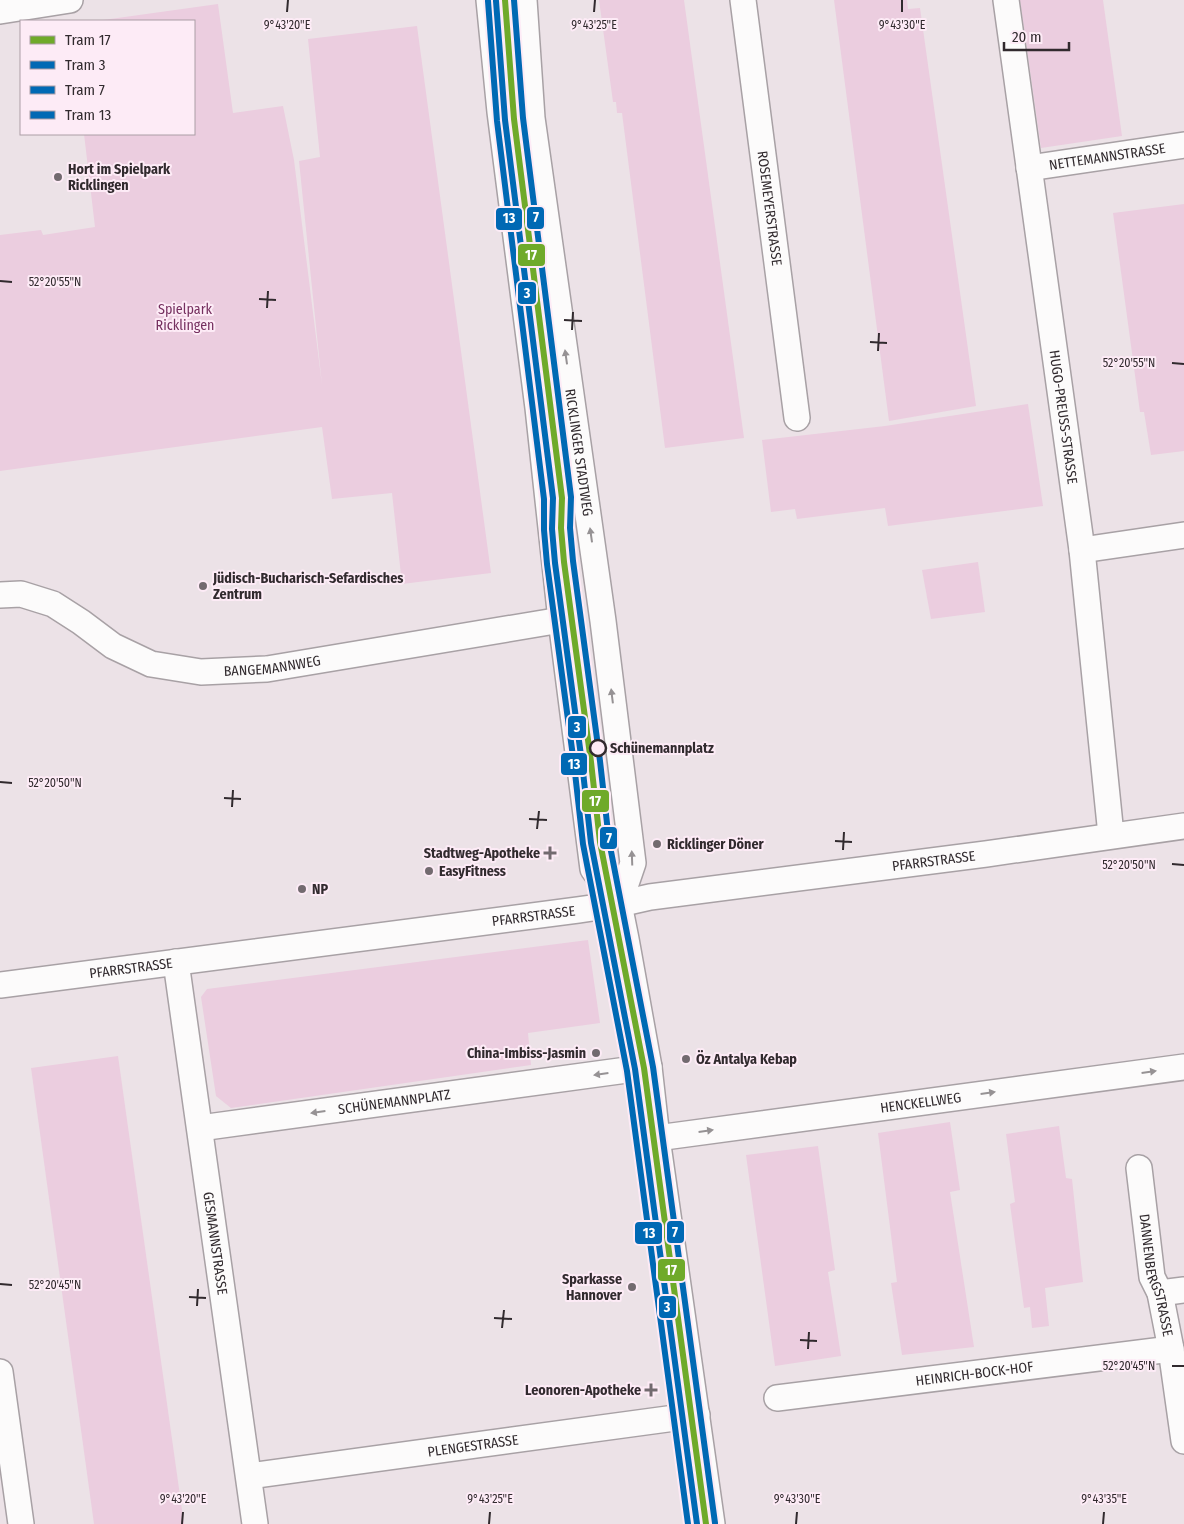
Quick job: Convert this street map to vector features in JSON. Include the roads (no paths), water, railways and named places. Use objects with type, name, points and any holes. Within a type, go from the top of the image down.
[{"type":"street","points":[[0,10],[70,0]]},
{"type":"street","name":"RICKLINGER STADTWEG","points":[[489,0],[500,112],[538,408],[561,620],[593,868],[619,904],[649,1067],[657,1138],[712,1524]]},
{"type":"street","name":"RICKLINGER STADTWEG","points":[[524,0],[532,118],[604,623],[633,863],[619,904]]},
{"type":"street","name":"ROSEMEYERSTRASSE","points":[[743,0],[797,418]]},
{"type":"street","name":"HUGO-PREUSS-STRASSE","points":[[1006,0],[1082,550],[1111,835]]},
{"type":"street","name":"NETTEMANNSTRASSE","points":[[1029,168],[1184,145]]},
{"type":"street","points":[[1082,550],[1184,535]]},
{"type":"street","name":"BANGEMANNWEG","points":[[0,594],[21,594],[53,604],[82,622],[112,646],[151,664],[201,672],[267,669],[561,620]]},
{"type":"street","name":"PFARRSTRASSE","points":[[0,986],[619,904],[650,897],[986,854],[1184,826]]},
{"type":"street","name":"GESMANNSTRASSE","points":[[176,962],[255,1524]]},
{"type":"street","name":"SCHÜNEMANNPLATZ","points":[[200,1128],[649,1067]]},
{"type":"street","name":"HENCKELLWEG","points":[[657,1138],[1184,1067]]},
{"type":"street","name":"DANNENBERGSTRASSE","points":[[1139,1168],[1152,1277],[1172,1292],[1171,1349],[1184,1441]]},
{"type":"street","name":"HEINRICH-BOCK-HOF","points":[[777,1398],[1171,1349]]},
{"type":"street","points":[[0,1372],[21,1524]]},
{"type":"street","name":"PLENGESTRASSE","points":[[249,1476],[697,1414]]},
{"type":"tram line","name":"17","points":[[505,0],[514,119],[562,498],[561,528],[564,562],[600,842],[644,1068],[706,1524]]},
{"type":"tram line","name":"7","points":[[514,0],[523,118],[571,497],[570,528],[573,561],[609,841],[653,1067],[715,1523]]},
{"type":"tram line","name":"13","points":[[488,1],[497,121],[544,499],[547,564],[583,844],[627,1071],[688,1524]]},
{"type":"tram line","name":"3","points":[[496,1],[505,120],[553,498],[552,529],[555,563],[591,843],[635,1069],[697,1524]]},
{"type":"place","name":"Hort im Spielpark Ricklingen","points":[[58,177]]},
{"type":"place","name":"Jüdisch-Bucharisch-Sefardisches Zentrum","points":[[203,586]]},
{"type":"place","name":"Schünemannplatz","points":[[598,748]]},
{"type":"place","name":"Ricklinger Döner","points":[[657,844]]},
{"type":"place","name":"Stadtweg-Apotheke","points":[[550,853]]},
{"type":"place","name":"EasyFitness","points":[[429,871]]},
{"type":"place","name":"NP","points":[[302,889]]},
{"type":"place","name":"China-Imbiss-Jasmin","points":[[596,1053]]},
{"type":"place","name":"Öz Antalya Kebap","points":[[686,1059]]},
{"type":"place","name":"Sparkasse Hannover","points":[[632,1287]]},
{"type":"place","name":"Leonoren-Apotheke","points":[[651,1390]]},
{"type":"park label","name":"Spielpark Ricklingen","points":[[185,318]]}]
